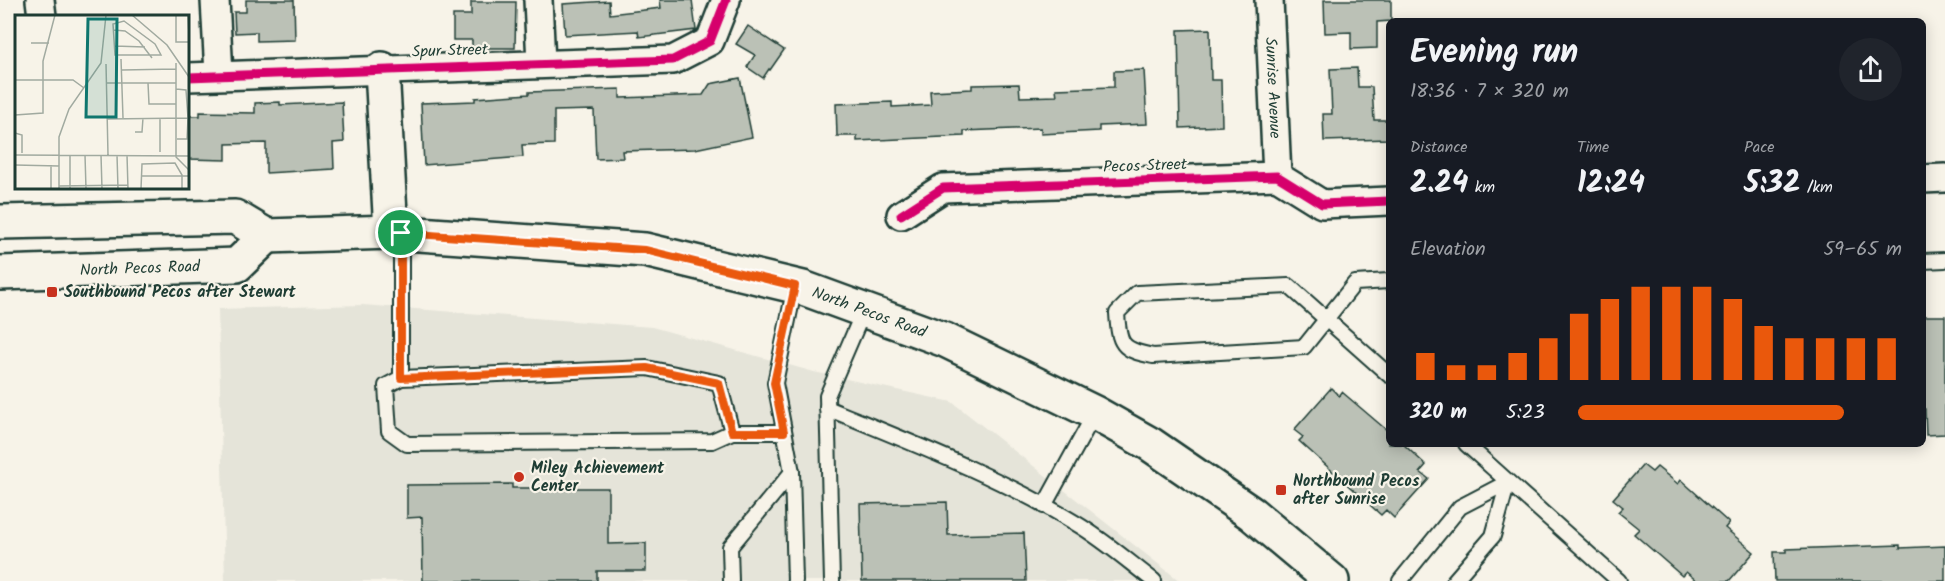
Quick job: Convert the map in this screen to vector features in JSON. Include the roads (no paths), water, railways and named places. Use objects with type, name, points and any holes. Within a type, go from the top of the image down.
[{"type":"main road","points":[[382,69],[396,233]]},
{"type":"main road","points":[[0,222],[235,217],[267,236]]},
{"type":"main road","name":"North Pecos Road","points":[[0,273],[237,265],[267,236],[396,233],[645,250],[795,286],[945,340],[1095,413],[1150,444],[1252,514],[1332,581]]},
{"type":"street","points":[[40,0],[42,15]]},
{"type":"street","points":[[215,0],[219,74]]},
{"type":"street","points":[[538,0],[541,63]]},
{"type":"street","name":"Spur Street","points":[[189,76],[673,60],[710,41],[726,0]]},
{"type":"street","name":"Sunrise Avenue","points":[[1269,0],[1277,176]]},
{"type":"street","points":[[1277,176],[1322,204],[1386,201]]},
{"type":"street","name":"Pecos Street","points":[[902,215],[943,188],[1277,176]]},
{"type":"street","points":[[1926,179],[1945,178]]},
{"type":"lane","points":[[396,233],[401,378]]},
{"type":"lane","points":[[1926,261],[1945,260]]},
{"type":"lane","points":[[1386,281],[1355,283],[1326,319],[1304,346],[1153,356],[1131,352],[1119,337],[1117,313],[1137,293],[1289,286],[1326,319],[1386,372]]},
{"type":"lane","points":[[795,286],[774,383],[792,472],[795,581]]},
{"type":"lane","points":[[832,581],[827,396],[864,310]]},
{"type":"lane","points":[[732,432],[719,383],[647,368],[401,378],[386,386],[389,430],[407,444],[712,441],[732,432],[784,432]]},
{"type":"lane","points":[[827,408],[937,453],[1004,484],[1078,525],[1155,581]]},
{"type":"lane","points":[[1044,506],[1095,413]]},
{"type":"lane","points":[[1469,447],[1618,581]]},
{"type":"lane","points":[[731,581],[730,547],[792,472]]},
{"type":"lane","points":[[1400,581],[1460,507],[1508,482]]},
{"type":"lane","points":[[1454,581],[1493,536],[1508,482]]},
{"type":"place","name":"Southbound Pecos after Stewart","points":[[52,292]]},
{"type":"place","name":"Miley Achievement Center","points":[[519,477]]},
{"type":"place","name":"Northbound Pecos after Sunrise","points":[[1281,490]]}]
